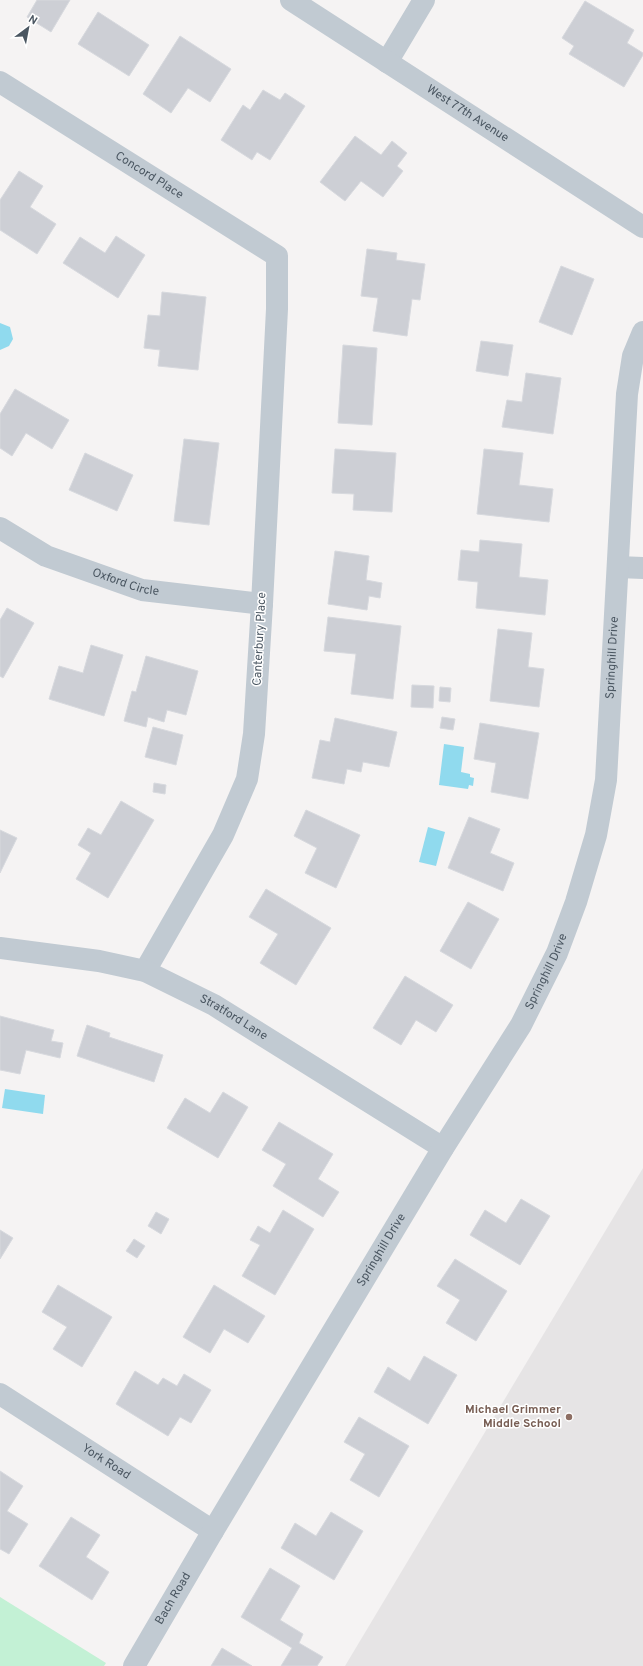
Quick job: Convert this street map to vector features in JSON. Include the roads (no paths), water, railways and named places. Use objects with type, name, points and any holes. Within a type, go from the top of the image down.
[{"type":"street","name":"West 77th Avenue","points":[[291,0],[643,227]]},
{"type":"street","points":[[387,62],[424,0]]},
{"type":"street","name":"Concord Place","points":[[0,82],[277,256],[277,280]]},
{"type":"street","name":"Canterbury Place","points":[[145,971],[223,835],[247,779],[254,734],[262,604],[278,309],[277,280]]},
{"type":"street","name":"Springhill Drive","points":[[213,1531],[443,1148],[521,1025],[557,953],[576,902],[596,835],[606,780],[627,394],[633,356],[643,332]]},
{"type":"street","name":"Oxford Circle","points":[[0,528],[46,556],[142,590],[262,604]]},
{"type":"street","points":[[618,567],[643,568]]},
{"type":"street","name":"Stratford Lane","points":[[0,948],[99,961],[145,971],[214,1005],[443,1148]]},
{"type":"street","name":"York Road","points":[[0,1394],[213,1531]]},
{"type":"street","name":"Bach Road","points":[[134,1666],[213,1531]]},
{"type":"water","points":[[0,323],[10,327],[13,339],[9,346],[0,350]]},
{"type":"water","points":[[444,744],[464,747],[461,772],[470,774],[470,777],[474,778],[473,786],[469,785],[468,789],[439,785]]},
{"type":"water","points":[[428,827],[445,832],[436,866],[419,862]]},
{"type":"water","points":[[5,1089],[45,1095],[43,1114],[2,1108]]},
{"type":"place","name":"Michael Grimmer Middle School","points":[[569,1417]]}]
